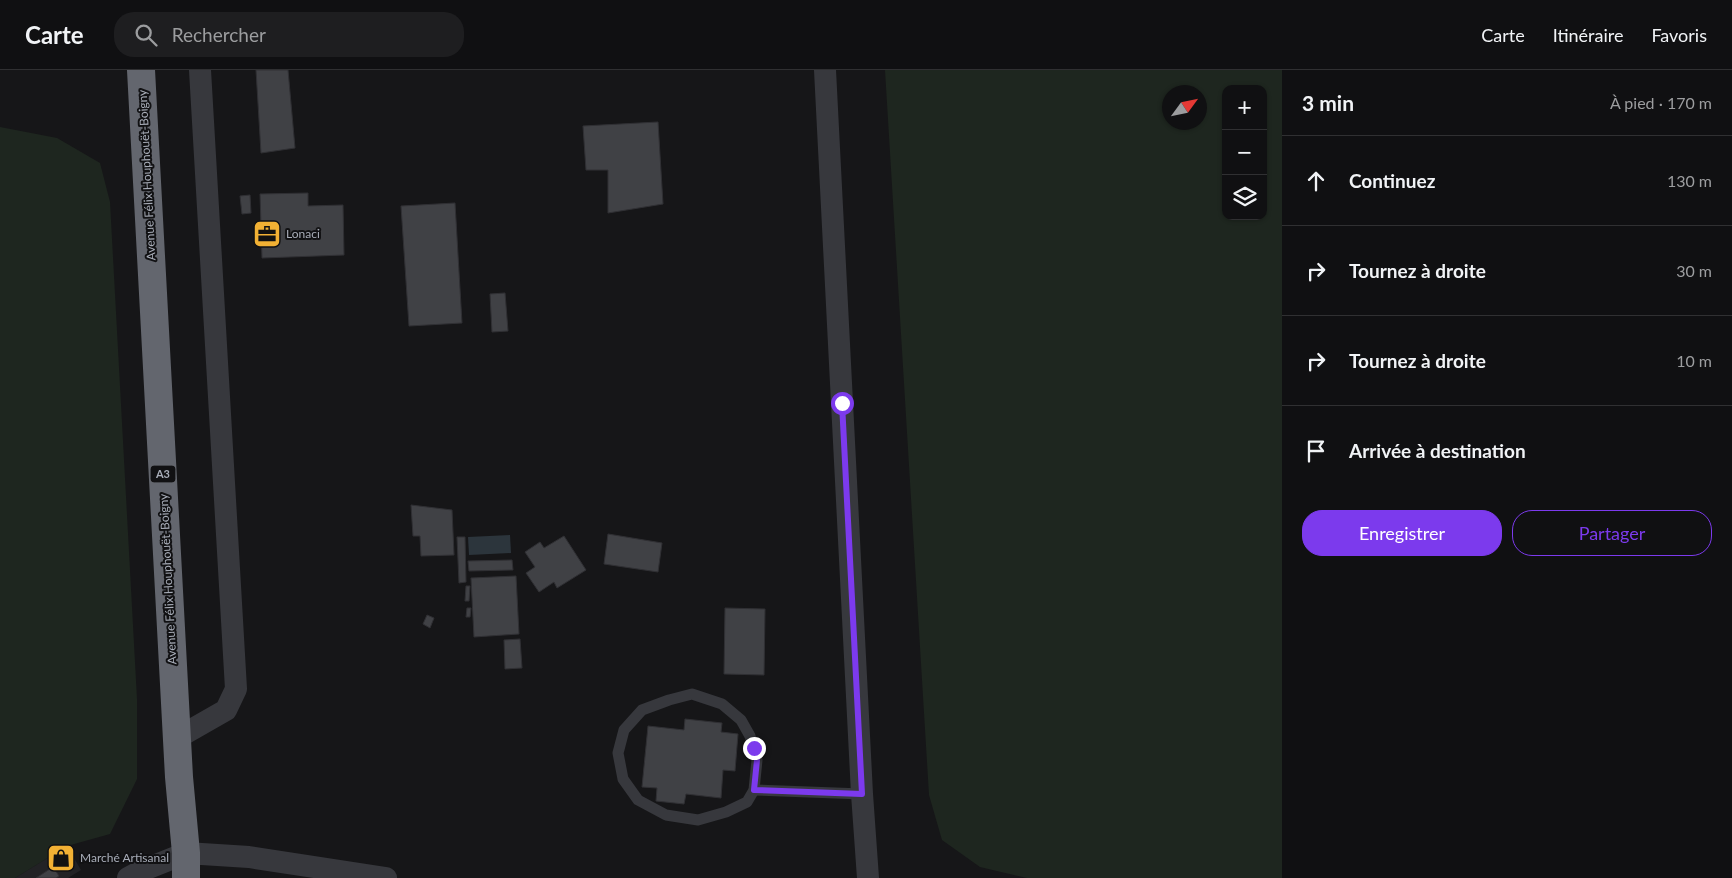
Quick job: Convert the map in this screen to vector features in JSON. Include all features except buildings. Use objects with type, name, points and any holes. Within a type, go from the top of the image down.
[{"type":"highway","name":"Avenue Félix Houphouët-Boigny","points":[[141,70],[177,738],[186,865]]},
{"type":"street","points":[[177,738],[226,710],[236,688],[200,70]]},
{"type":"street","points":[[825,70],[862,794],[868,878]]},
{"type":"street","points":[[128,878],[141,871],[248,857],[386,878]]},
{"type":"lane","points":[[692,694],[722,704],[741,720],[750,736],[757,760],[754,790],[747,802],[726,812],[698,820],[666,815],[638,800],[623,778],[618,753],[624,730],[642,710],[669,700],[692,694]]},
{"type":"lane","points":[[754,790],[862,794]]},
{"type":"shaded area","points":[[885,70],[1282,70],[1282,878],[1027,878],[980,867],[942,840],[929,795]]},
{"type":"shaded area","points":[[0,127],[57,138],[100,163],[110,202],[137,699],[137,779],[110,834],[67,846],[15,878],[0,878]]},
{"type":"shaded area","points":[[510,535],[511,553],[469,555],[468,537]]},
{"type":"shaded area","name":"Marché Artisanal","points":[[67,846],[81,870],[68,878],[15,878]]},
{"type":"place","name":"Lonaci","points":[[267,234]]},
{"type":"place","name":"Marché Artisanal","points":[[61,858]]},
{"type":"route","points":[[754,748],[757,760],[754,790],[862,794],[842,403]]}]
